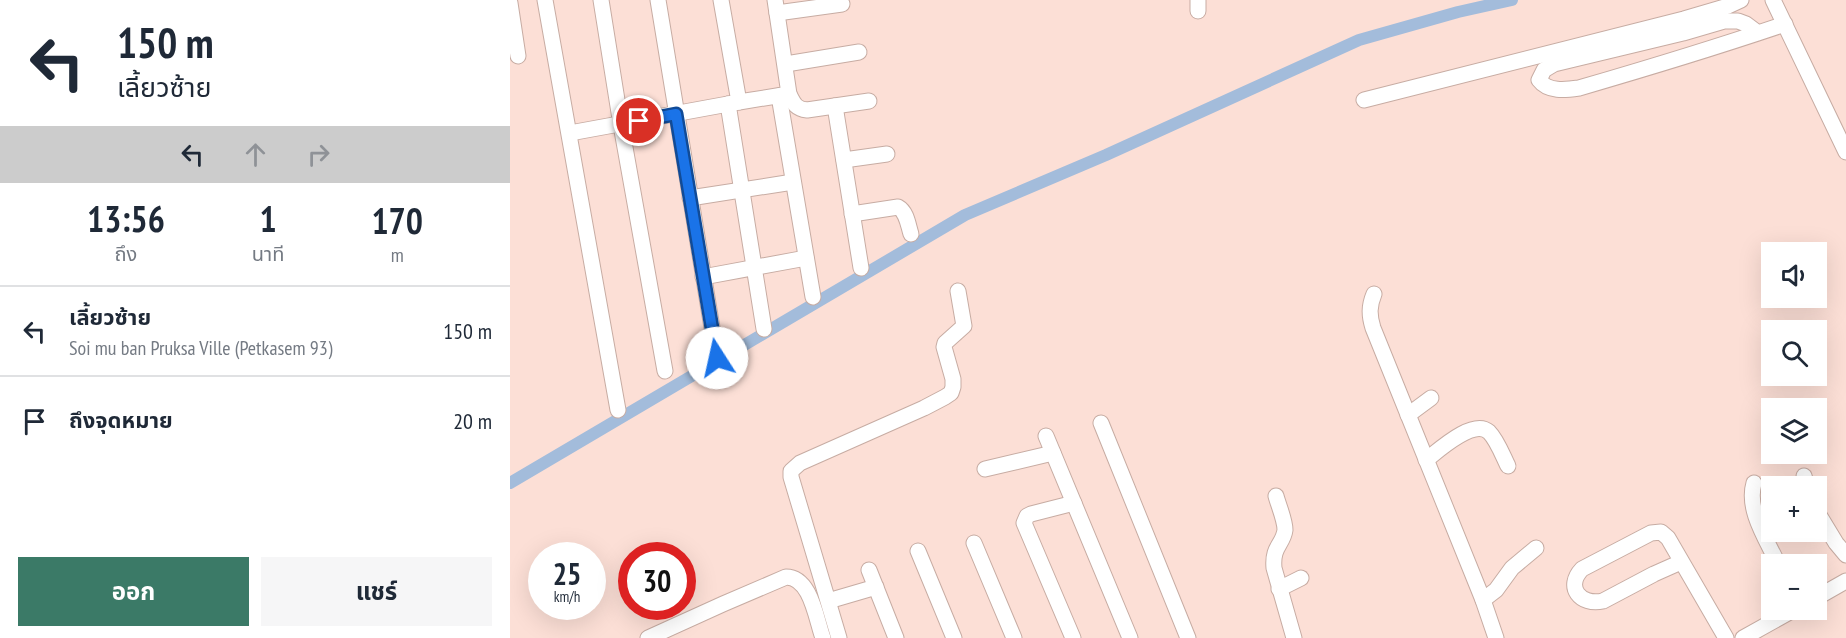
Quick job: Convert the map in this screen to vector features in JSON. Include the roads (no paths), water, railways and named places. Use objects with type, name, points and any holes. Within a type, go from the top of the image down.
[{"type":"street","points":[[545,0],[618,410]]},
{"type":"street","points":[[601,0],[665,371]]},
{"type":"street","points":[[658,0],[717,358]]},
{"type":"street","points":[[721,0],[742,190],[764,328]]},
{"type":"street","points":[[1364,100],[1684,19],[1741,0]]},
{"type":"street","points":[[1773,0],[1839,118],[1846,152]]},
{"type":"street","points":[[510,3],[518,56]]},
{"type":"street","points":[[813,297],[793,182],[784,95],[786,64],[776,6],[842,4]]},
{"type":"street","points":[[1758,33],[1738,21],[1724,21],[1683,33],[1554,63],[1544,70],[1539,80],[1545,86],[1563,90],[1579,88],[1758,33],[1785,24]]},
{"type":"street","points":[[786,64],[859,52]]},
{"type":"street","points":[[570,133],[784,95]]},
{"type":"street","points":[[784,95],[800,109],[807,110],[869,101]]},
{"type":"street","points":[[835,106],[861,268]]},
{"type":"street","points":[[844,160],[887,154]]},
{"type":"street","points":[[690,198],[793,182]]},
{"type":"street","points":[[852,214],[898,207],[905,215],[911,234]]},
{"type":"street","points":[[703,277],[806,258]]},
{"type":"street","points":[[839,638],[791,471],[800,463],[924,408],[951,393],[953,379],[944,347],[945,343],[964,326],[958,291]]},
{"type":"street","points":[[1374,294],[1370,303],[1369,315],[1373,328],[1483,600],[1496,638]]},
{"type":"street","points":[[1408,414],[1431,398]]},
{"type":"street","points":[[1101,423],[1188,638]]},
{"type":"street","points":[[1426,460],[1455,437],[1481,429],[1490,434],[1508,466]]},
{"type":"street","points":[[1046,436],[1130,638]]},
{"type":"street","points":[[985,469],[1053,453]]},
{"type":"street","points":[[1754,483],[1751,493],[1752,502],[1773,554]]},
{"type":"street","points":[[1275,496],[1285,529],[1273,557],[1279,589],[1294,638]]},
{"type":"street","points":[[1072,638],[1024,519],[1031,514],[1074,503]]},
{"type":"street","points":[[1827,528],[1846,555]]},
{"type":"street","points":[[1681,562],[1603,601],[1593,603],[1585,601],[1575,588],[1577,573],[1582,569],[1623,546],[1657,531],[1661,532],[1665,534],[1726,638]]},
{"type":"street","points":[[974,543],[1014,638]]},
{"type":"street","points":[[1483,600],[1496,590],[1512,568],[1536,548]]},
{"type":"street","points":[[918,551],[954,638]]},
{"type":"street","points":[[869,570],[896,638]]},
{"type":"street","points":[[648,638],[771,583],[792,577],[802,582],[805,587],[823,638]]},
{"type":"street","points":[[1279,589],[1301,578]]},
{"type":"street","points":[[1827,592],[1846,582]]},
{"type":"street","points":[[835,599],[876,587]]},
{"type":"street","points":[[1743,638],[1762,633],[1780,620]]},
{"type":"waterway","points":[[510,483],[965,215],[1106,155],[1359,40],[1458,12],[1512,0]]}]
